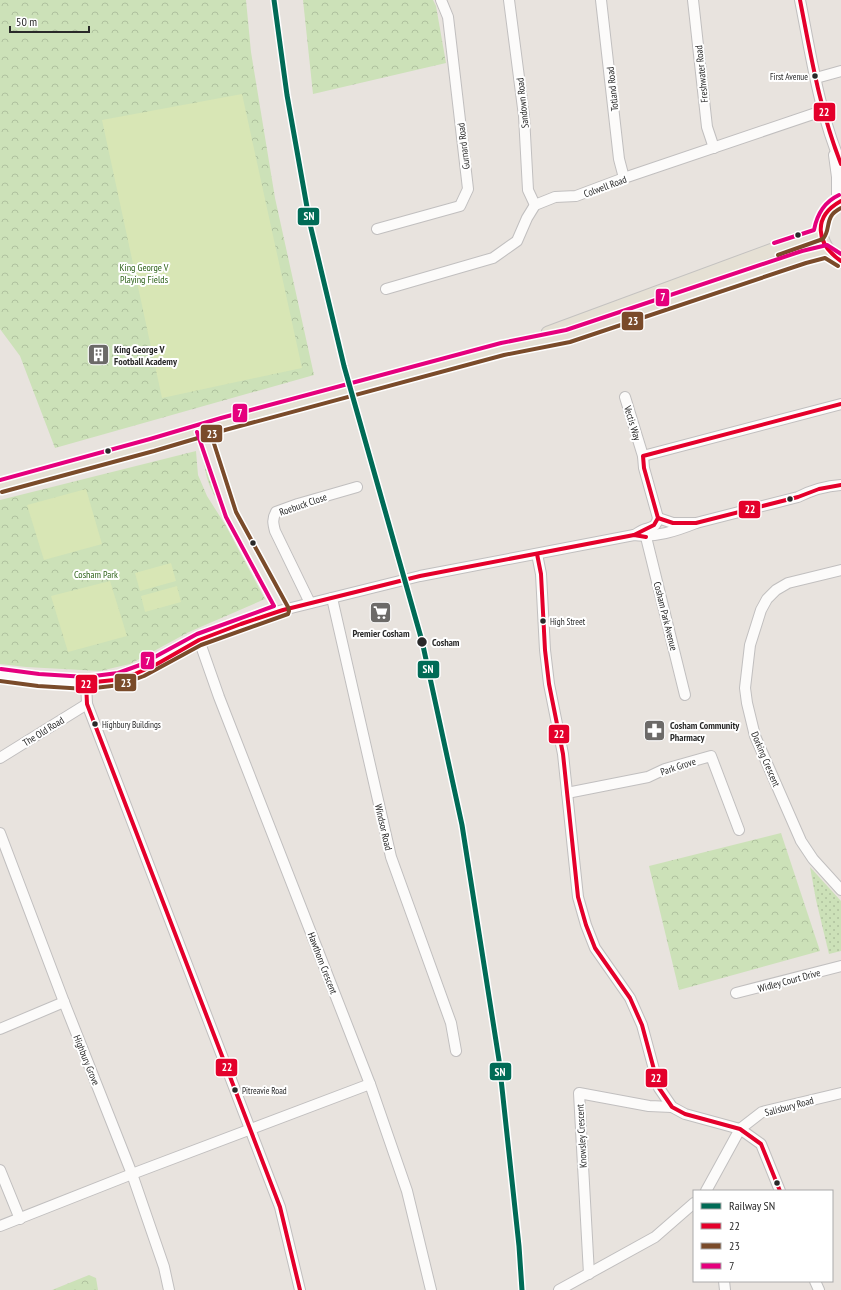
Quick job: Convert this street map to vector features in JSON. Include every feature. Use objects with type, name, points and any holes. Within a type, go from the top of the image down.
[{"type":"main road","points":[[839,202],[829,208],[824,216],[820,234],[827,251],[841,261]]},
{"type":"main road","points":[[503,349],[820,234]]},
{"type":"main road","points":[[0,486],[339,392],[503,349],[568,336],[804,257],[827,251]]},
{"type":"street","name":"Gurnard Road","points":[[377,229],[460,206],[468,190],[448,17],[441,0]]},
{"type":"street","name":"Sandown Road","points":[[509,0],[524,116],[528,190],[536,205]]},
{"type":"street","name":"Totland Road","points":[[601,0],[619,159],[624,178]]},
{"type":"street","name":"Freshwater Road","points":[[693,0],[707,127],[714,148]]},
{"type":"street","points":[[800,0],[822,111],[832,143],[841,164]]},
{"type":"street","points":[[816,78],[841,71]]},
{"type":"street","name":"Colwell Road","points":[[536,205],[555,197],[576,196],[624,178],[822,111]]},
{"type":"street","points":[[832,143],[839,202]]},
{"type":"street","points":[[386,289],[493,258],[517,241],[527,218],[536,205]]},
{"type":"street","name":"Vectis Way","points":[[624,397],[643,456],[644,468],[658,518]]},
{"type":"street","points":[[643,456],[841,404]]},
{"type":"street","points":[[634,535],[646,537],[681,530],[696,524],[798,497],[816,489],[841,485]]},
{"type":"street","name":"Roebuck Close","points":[[310,603],[275,531],[272,520],[274,515],[276,512],[298,504],[357,487]]},
{"type":"street","points":[[0,675],[38,680],[86,683],[119,679],[142,671],[199,640],[269,614],[404,580],[634,535],[656,525],[658,518],[673,523],[696,524]]},
{"type":"street","name":"Cosham Park Avenue","points":[[646,537],[685,695]]},
{"type":"street","points":[[537,554],[541,574],[545,650],[549,684],[563,754],[578,897],[586,925],[595,948],[630,998],[642,1025],[659,1088],[672,1107],[686,1114],[740,1129],[761,1144],[780,1190]]},
{"type":"street","name":"Dorking Crescent","points":[[841,570],[788,583],[776,590],[767,599],[761,610],[750,645],[745,688],[754,736],[801,841],[813,859],[841,890]]},
{"type":"street","name":"Windsor Road","points":[[332,598],[391,857],[451,1023],[456,1051]]},
{"type":"street","name":"Hawthorn Crescent","points":[[199,640],[370,1084],[407,1191],[431,1290]]},
{"type":"street","points":[[86,683],[87,704],[280,1207],[300,1290]]},
{"type":"street","name":"The Old Road","points":[[0,758],[87,704]]},
{"type":"street","name":"Park Grove","points":[[567,793],[648,777],[665,769],[711,756],[739,830]]},
{"type":"street","name":"Highbury Grove","points":[[0,833],[64,1002],[132,1174],[164,1268],[169,1290]]},
{"type":"street","name":"Widley Court Drive","points":[[736,993],[841,966]]},
{"type":"street","points":[[0,1029],[64,1002]]},
{"type":"street","points":[[0,1226],[132,1174],[370,1084]]},
{"type":"street","name":"Knowsley Crescent","points":[[589,1274],[579,1093],[649,1106],[672,1107]]},
{"type":"street","name":"Salisbury Road","points":[[707,1190],[740,1129],[762,1112],[841,1093]]},
{"type":"street","points":[[0,1170],[20,1219]]},
{"type":"street","points":[[559,1290],[655,1237],[693,1204]]},
{"type":"green space","name":"King George V Playing Fields","points":[[0,0],[246,0],[251,52],[275,198],[314,375],[55,448],[20,356],[0,329]]},
{"type":"green space","points":[[303,0],[433,0],[436,6],[446,63],[313,94]]},
{"type":"green space","points":[[242,94],[302,368],[162,398],[102,120]]},
{"type":"green space","points":[[203,448],[205,448],[213,477],[227,514],[216,498],[206,476]]},
{"type":"green space","name":"Cosham Park","points":[[196,451],[198,475],[207,496],[226,526],[265,599],[189,632],[130,664],[100,671],[0,664],[0,500]]},
{"type":"green space","points":[[86,489],[102,544],[44,560],[27,505]]},
{"type":"green space","points":[[171,563],[176,581],[140,591],[135,573]]},
{"type":"green space","points":[[110,581],[127,636],[68,652],[51,596]]},
{"type":"green space","points":[[177,586],[181,602],[145,612],[141,596]]},
{"type":"green space","points":[[781,833],[820,951],[679,990],[649,866]]},
{"type":"green space","points":[[810,867],[841,901],[841,951],[829,954]]},
{"type":"green space","points":[[89,1275],[96,1278],[98,1290],[52,1290]]},
{"type":"rail line","name":"SN","points":[[274,0],[287,95],[310,224],[344,366],[422,641],[462,825],[499,1060],[519,1246],[522,1290]]},
{"type":"transit line","name":"22","points":[[800,0],[812,63],[822,104],[827,124],[841,164]]},
{"type":"transit line","name":"7","points":[[774,243],[814,230],[822,209],[829,201],[839,195]]},
{"type":"transit line","name":"22","points":[[841,201],[832,207],[825,215],[821,231],[822,239],[826,247],[841,261]]},
{"type":"transit line","name":"23","points":[[778,255],[823,239],[826,235],[832,215],[835,211],[841,208]]},
{"type":"transit line","name":"7","points":[[0,480],[221,418],[501,343],[566,330],[802,251],[827,245],[841,254]]},
{"type":"transit line","name":"23","points":[[2,492],[504,355],[570,342],[806,263],[825,258],[838,266]]},
{"type":"transit line","name":"22","points":[[634,535],[654,525],[658,518],[644,468],[643,456],[841,404]]},
{"type":"transit line","name":"23","points":[[0,681],[38,686],[86,689],[120,685],[144,676],[201,645],[288,614],[288,607],[236,512],[209,428]]},
{"type":"transit line","name":"7","points":[[1,669],[39,674],[86,677],[118,673],[140,665],[197,634],[274,606],[226,517],[197,432]]},
{"type":"transit line","name":"22","points":[[658,518],[673,523],[696,523],[798,497],[819,489],[841,485]]},
{"type":"transit line","name":"22","points":[[300,1290],[280,1207],[87,704],[86,683],[114,680],[135,674],[157,664],[199,640],[283,610],[420,576],[634,535],[646,537]]},
{"type":"transit line","name":"22","points":[[537,554],[541,574],[545,650],[549,684],[563,754],[578,897],[586,925],[595,948],[630,998],[642,1025],[659,1088],[672,1107],[685,1114],[740,1129],[761,1144],[780,1190]]},
{"type":"place","name":"First Avenue","points":[[815,76]]},
{"type":"place","name":"King George V Football Academy","points":[[99,355]]},
{"type":"place","name":"Premier Cosham","points":[[381,613]]},
{"type":"place","name":"High Street","points":[[543,621]]},
{"type":"place","name":"Cosham","points":[[422,642]]},
{"type":"place","name":"Highbury Buildings","points":[[95,724]]},
{"type":"place","name":"Cosham Community Pharmacy","points":[[654,731]]},
{"type":"place","name":"Pitreavie Road","points":[[235,1090]]}]
